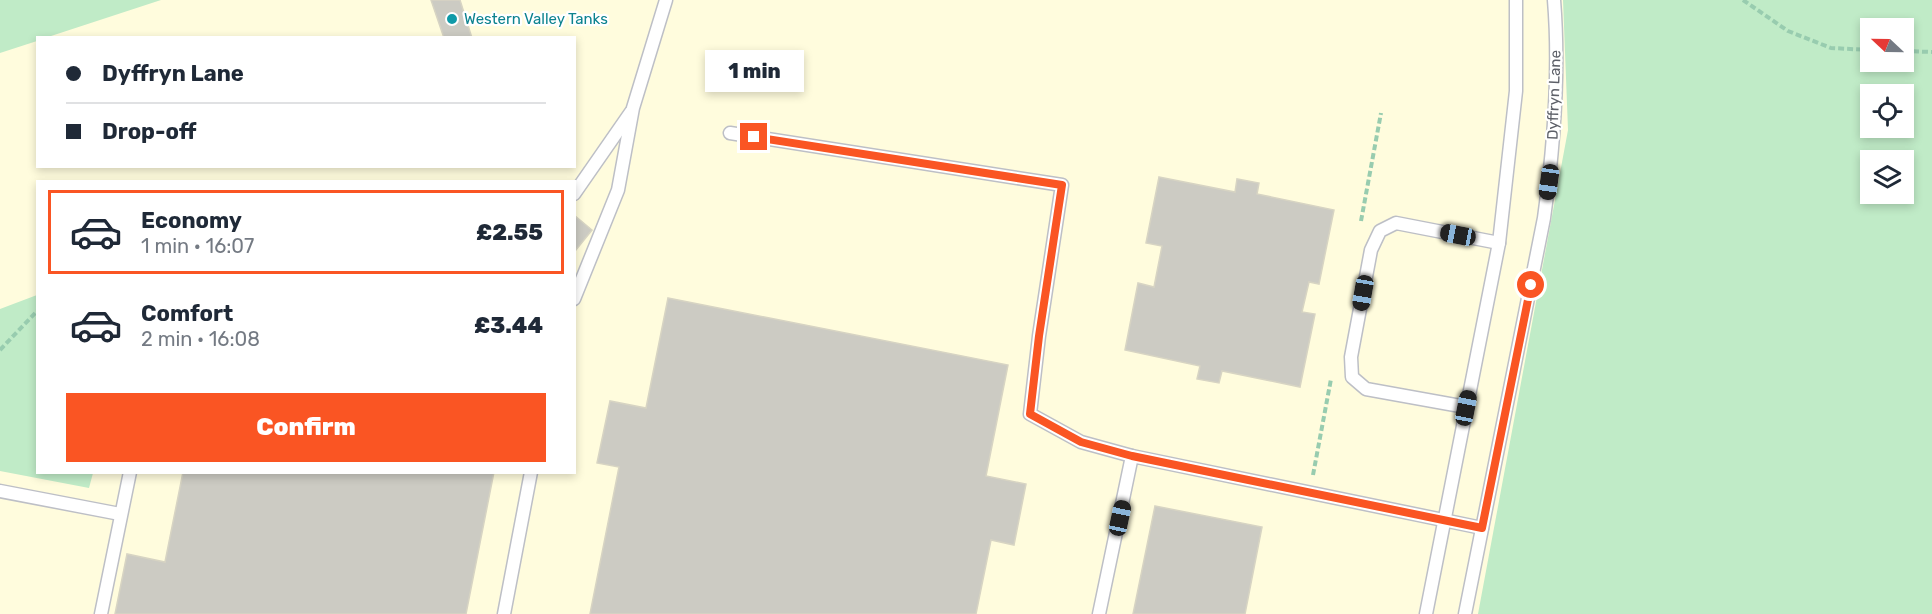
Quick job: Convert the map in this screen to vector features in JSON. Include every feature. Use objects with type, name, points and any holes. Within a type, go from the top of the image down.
[{"type":"lane","points":[[576,294],[618,190],[633,108],[666,0]]},
{"type":"lane","points":[[1426,614],[1499,243],[1516,92],[1516,0]]},
{"type":"lane","name":"Dyffryn Lane","points":[[1465,614],[1544,218],[1552,164],[1556,86],[1554,0]]},
{"type":"lane","points":[[576,191],[633,108]]},
{"type":"lane","points":[[730,133],[1062,185],[1039,336],[1030,414],[1081,442],[1132,456],[1482,528]]},
{"type":"lane","points":[[1466,408],[1366,389],[1352,377],[1351,357],[1371,250],[1380,231],[1396,223],[1499,243]]},
{"type":"lane","points":[[1099,614],[1132,456]]},
{"type":"lane","points":[[101,614],[130,474]]},
{"type":"lane","points":[[504,614],[531,474]]},
{"type":"lane","points":[[0,491],[120,514]]},
{"type":"path","points":[[1743,0],[1788,31],[1832,48],[1860,49]]},
{"type":"path","points":[[1914,51],[1932,52]]},
{"type":"path","points":[[0,350],[36,312]]},
{"type":"shaded area","points":[[0,0],[1932,0],[1932,614],[0,614]]},
{"type":"green space","points":[[0,0],[161,0],[51,36],[36,36],[36,41],[0,53]]},
{"type":"green space","points":[[1563,0],[1932,0],[1932,614],[1478,614],[1568,130]]},
{"type":"green space","points":[[36,295],[36,474],[93,474],[89,488],[0,471],[0,309]]},
{"type":"building","name":"Western Valley Tanks","points":[[431,0],[460,0],[471,36],[443,36]]},
{"type":"building","points":[[1159,177],[1235,192],[1237,179],[1259,183],[1257,194],[1334,210],[1319,284],[1309,282],[1302,312],[1315,314],[1300,387],[1222,371],[1219,383],[1197,379],[1200,366],[1125,350],[1138,283],[1154,287],[1162,246],[1146,243]]},
{"type":"building","points":[[576,217],[592,230],[576,250]]},
{"type":"building","points":[[668,298],[1008,365],[986,476],[1026,484],[1014,545],[991,540],[976,614],[590,614],[619,467],[597,463],[610,401],[646,408]]},
{"type":"building","points":[[183,474],[494,474],[466,614],[115,614],[127,554],[165,562]]},
{"type":"building","points":[[1155,506],[1262,527],[1245,614],[1133,614]]},
{"type":"place","name":"Western Valley Tanks","points":[[452,19]]},
{"type":"route","points":[[754,137],[1062,185],[1039,336],[1030,414],[1081,442],[1132,456],[1482,528],[1531,285]]}]
